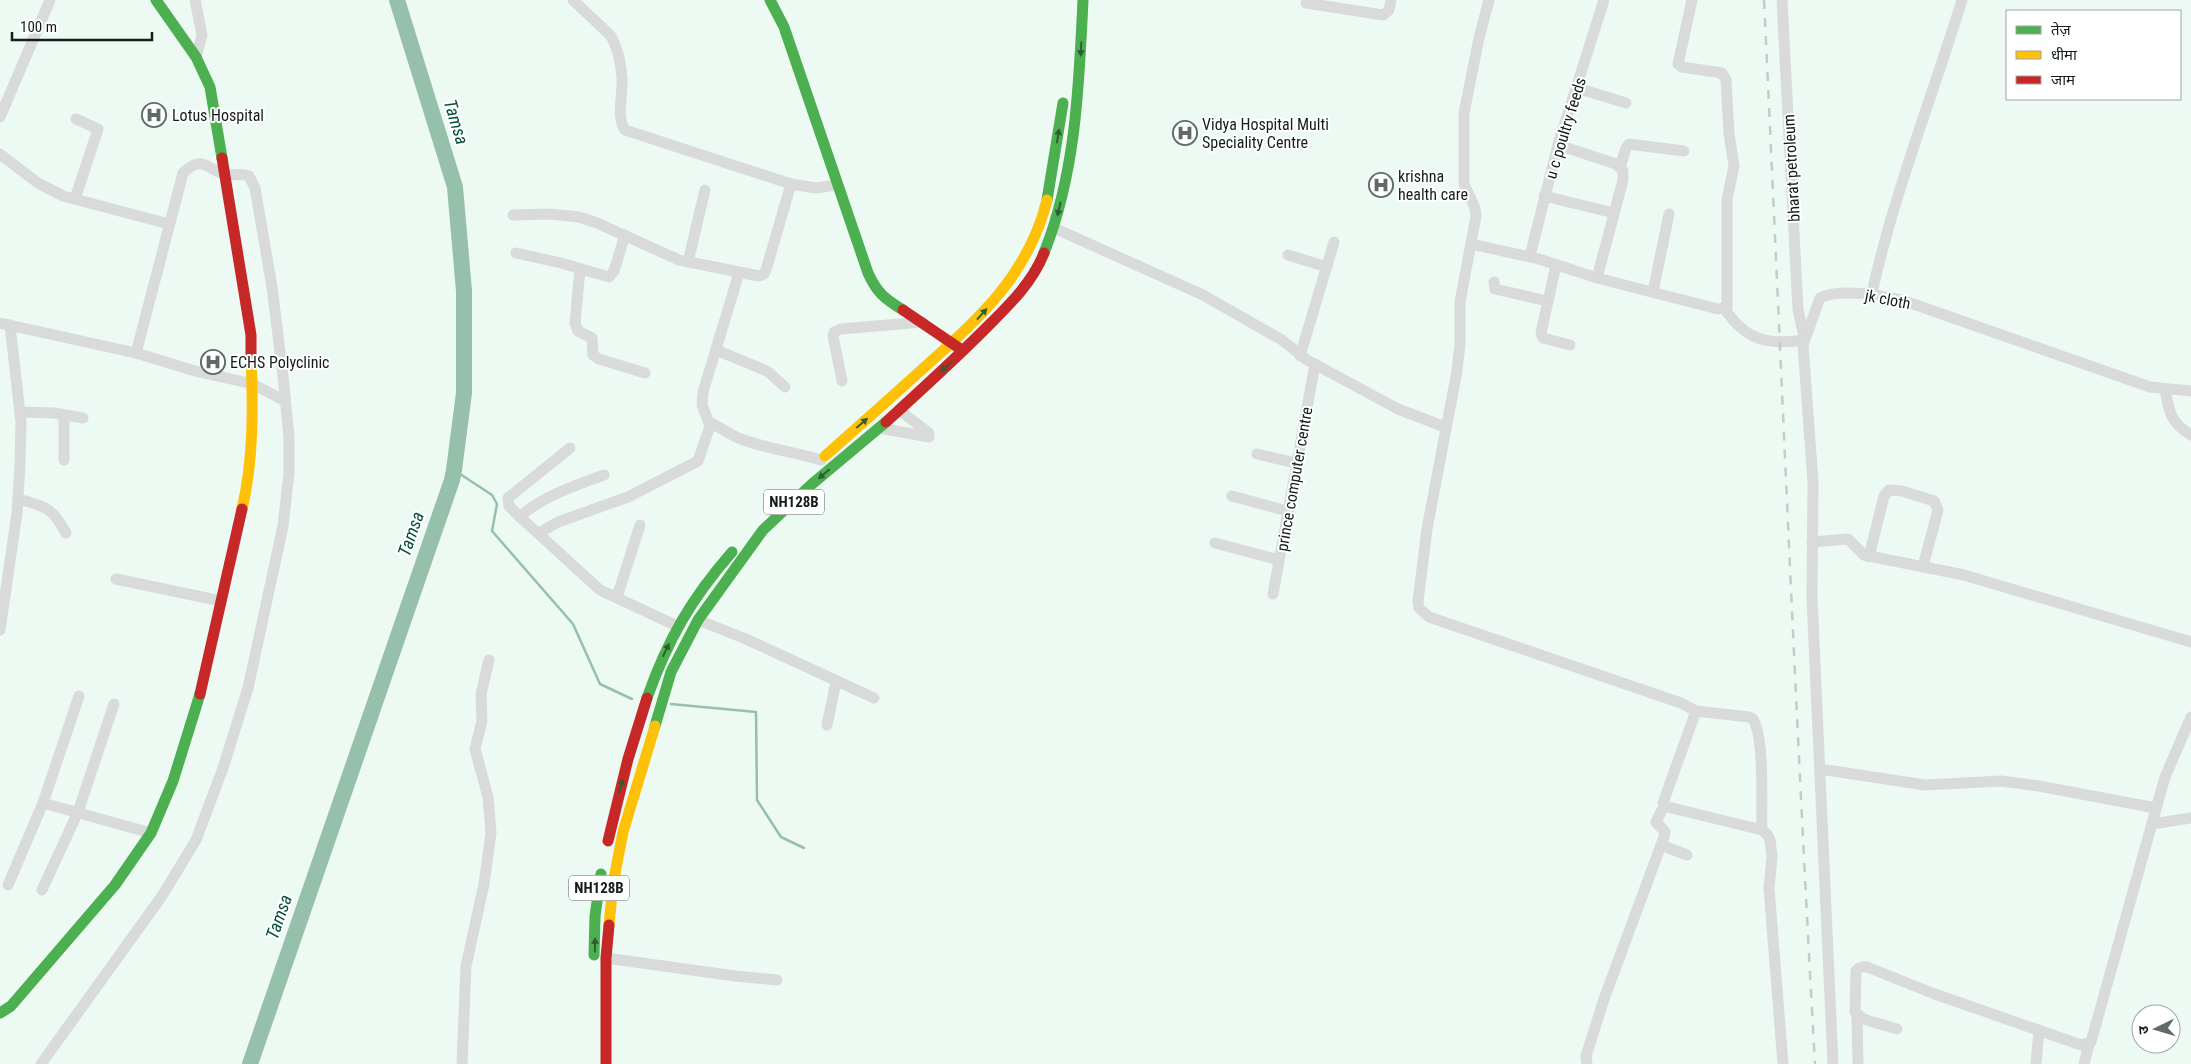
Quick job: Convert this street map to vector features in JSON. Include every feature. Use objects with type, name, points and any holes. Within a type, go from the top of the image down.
[{"type":"main road","points":[[0,1014],[11,1006],[115,885],[151,833],[173,781],[197,706],[248,484],[253,413],[251,335],[210,87],[196,57],[156,0]]},
{"type":"main road","points":[[770,0],[784,27],[837,185],[875,288],[894,306],[923,322],[953,342],[963,352]]},
{"type":"main road","name":"NH128B","points":[[606,1064],[606,958],[613,884],[623,832],[672,672],[698,620],[763,530],[812,484],[879,428],[963,352],[1011,303],[1038,268],[1054,228],[1074,129],[1080,69],[1083,0]]},
{"type":"main road","name":"NH128B","points":[[594,966],[595,916],[603,860],[616,804],[658,665],[677,626],[705,583],[786,492],[978,319],[1010,282],[1030,249],[1041,222],[1050,185],[1065,86]]},
{"type":"street","points":[[0,117],[50,0]]},
{"type":"street","points":[[195,0],[202,35],[196,57]]},
{"type":"street","points":[[573,0],[611,36],[614,42],[621,68],[621,120],[625,130],[791,184],[816,188],[837,185]]},
{"type":"street","points":[[1306,3],[1383,15],[1389,10],[1391,0]]},
{"type":"street","points":[[1489,0],[1478,38],[1464,113],[1464,184],[1475,208],[1476,216],[1460,302],[1461,327],[1457,371],[1427,529],[1418,608],[1429,617],[1696,711],[1749,717],[1756,724],[1760,752],[1762,830]]},
{"type":"street","name":"u c poultry feeds","points":[[1530,256],[1558,145],[1604,0]]},
{"type":"street","points":[[1692,0],[1678,64],[1680,67],[1722,73],[1726,80],[1728,134],[1734,166],[1727,200],[1728,303],[1725,309]]},
{"type":"street","name":"bharat petroleum","points":[[1782,0],[1798,310],[1804,338]]},
{"type":"street","points":[[1872,293],[1883,244],[1900,187],[1962,0]]},
{"type":"street","points":[[1577,88],[1626,103]]},
{"type":"street","points":[[75,200],[98,129],[76,119]]},
{"type":"street","points":[[1620,166],[1629,144],[1684,151]]},
{"type":"street","points":[[1558,145],[1620,166],[1623,172],[1623,180],[1597,278]]},
{"type":"street","points":[[0,154],[45,187],[75,200],[170,224]]},
{"type":"street","points":[[41,1064],[170,885],[196,840],[220,776],[248,688],[285,516],[289,473],[289,437],[274,300],[255,188],[249,176],[240,173],[225,174],[209,165],[194,164],[183,173],[136,354]]},
{"type":"street","points":[[513,216],[539,214],[571,216],[588,220],[673,258],[759,276],[764,274],[791,184]]},
{"type":"street","points":[[688,262],[705,190]]},
{"type":"street","points":[[1544,196],[1614,214]]},
{"type":"street","points":[[1653,292],[1669,214]]},
{"type":"street","points":[[1054,228],[1202,295],[1282,340],[1300,356],[1414,416],[1445,428]]},
{"type":"street","points":[[516,253],[604,277],[611,276],[625,235]]},
{"type":"street","points":[[1300,356],[1334,242]]},
{"type":"street","points":[[1471,244],[1530,256],[1597,278],[1718,309],[1725,309]]},
{"type":"street","points":[[1288,255],[1327,267]]},
{"type":"street","points":[[1556,265],[1541,336],[1570,345]]},
{"type":"street","points":[[580,269],[575,323],[578,331],[592,338],[593,355],[598,359],[645,373]]},
{"type":"street","points":[[538,533],[558,522],[628,497],[696,463],[701,457],[710,423],[702,401],[738,273]]},
{"type":"street","points":[[1494,282],[1495,289],[1548,301]]},
{"type":"street","name":"jk cloth","points":[[1833,1064],[1812,598],[1814,482],[1804,338],[1820,298],[1829,295],[1872,293],[1902,300],[2139,383],[2165,389],[2191,391]]},
{"type":"street","points":[[1725,309],[1739,328],[1760,339],[1778,342],[1804,338]]},
{"type":"street","points":[[842,381],[833,336],[834,332],[841,329],[923,322]]},
{"type":"street","points":[[0,630],[18,499],[21,450],[20,412],[5,324],[136,354],[195,371],[253,384],[285,401]]},
{"type":"street","points":[[716,350],[767,371],[785,387]]},
{"type":"street","name":"prince computer centre","points":[[1273,594],[1315,364]]},
{"type":"street","points":[[2165,389],[2168,408],[2174,422],[2191,435]]},
{"type":"street","points":[[879,428],[929,437],[929,433],[925,428],[899,410]]},
{"type":"street","points":[[20,412],[83,418]]},
{"type":"street","points":[[64,415],[64,460]]},
{"type":"street","points":[[710,423],[740,439],[770,448],[797,452],[821,460]]},
{"type":"street","points":[[570,448],[508,498],[509,506],[590,583],[600,590],[677,626]]},
{"type":"street","points":[[1257,454],[1296,463]]},
{"type":"street","points":[[520,517],[528,509],[565,490],[604,475]]},
{"type":"street","points":[[1869,557],[1884,496],[1889,490],[1896,489],[1931,500],[1936,504],[1938,510],[1923,566]]},
{"type":"street","points":[[1232,496],[1287,511]]},
{"type":"street","points":[[18,499],[46,507],[54,512],[66,533]]},
{"type":"street","points":[[617,597],[640,525]]},
{"type":"street","points":[[1812,542],[1848,539],[1851,540],[1859,552],[1869,557],[1923,566],[2023,591],[2191,642]]},
{"type":"street","points":[[1215,543],[1279,560]]},
{"type":"street","points":[[116,579],[221,601]]},
{"type":"street","points":[[698,620],[746,639],[874,698]]},
{"type":"street","points":[[462,1064],[466,966],[484,884],[491,834],[488,797],[475,749],[482,715],[481,694],[489,660]]},
{"type":"street","points":[[827,725],[836,682]]},
{"type":"street","points":[[8,885],[43,803],[80,696]]},
{"type":"street","points":[[42,890],[78,812],[114,704]]},
{"type":"street","points":[[1587,1064],[1586,1056],[1604,999],[1662,845],[1665,832],[1656,822],[1664,806],[1663,800],[1696,711]]},
{"type":"street","points":[[2084,1064],[2088,1044],[2094,1035],[2156,808],[2174,755],[2191,717]]},
{"type":"street","points":[[1820,769],[1925,785],[2001,781],[2039,786],[2156,808]]},
{"type":"street","points":[[43,803],[151,833]]},
{"type":"street","points":[[1664,806],[1762,830],[1770,840],[1772,857],[1769,888],[1783,1064]]},
{"type":"street","points":[[2152,824],[2191,818]]},
{"type":"street","points":[[1662,845],[1687,855]]},
{"type":"street","points":[[606,958],[777,980]]},
{"type":"street","points":[[1897,1029],[1863,1019],[1857,1015],[1853,1008],[1856,971],[1863,966],[1932,993],[2081,1045],[2088,1044]]},
{"type":"street","points":[[1857,1015],[1858,1064]]},
{"type":"street","points":[[2036,1064],[2039,1030]]},
{"type":"waterway","name":"Tamsa","points":[[250,1064],[454,470],[464,393],[464,291],[455,187],[397,0]]},
{"type":"waterway","points":[[454,470],[492,495],[497,504],[492,531],[573,624],[600,684],[632,699]]},
{"type":"waterway","points":[[671,704],[756,712],[757,800],[781,837],[804,848]]},
{"type":"railway","points":[[1764,0],[1815,1064]]},
{"type":"traffic: fast","points":[[156,0],[196,57],[210,87],[222,158]]},
{"type":"traffic: fast","points":[[770,0],[784,27],[868,273],[882,295],[903,310]]},
{"type":"traffic: fast","points":[[1044,253],[1055,223],[1063,192],[1074,128],[1083,0]]},
{"type":"traffic: fast","points":[[1047,200],[1063,103]]},
{"type":"traffic: fast","points":[[655,726],[671,672],[698,620],[763,530],[812,484],[886,422]]},
{"type":"traffic: fast","points":[[647,698],[663,657],[682,620],[704,586],[732,552]]},
{"type":"traffic: fast","points":[[0,1013],[11,1006],[115,885],[151,833],[173,781],[200,694]]},
{"type":"traffic: fast","points":[[594,955],[595,916],[601,874]]},
{"type":"traffic: slow","points":[[825,456],[948,346],[985,310],[1016,271],[1028,250],[1039,226],[1047,200]]},
{"type":"traffic: slow","points":[[242,509],[251,451],[251,354]]},
{"type":"traffic: slow","points":[[609,925],[613,884],[623,832],[655,726]]},
{"type":"traffic: jam","points":[[222,158],[251,335],[251,354]]},
{"type":"traffic: jam","points":[[886,422],[1009,304],[1033,275],[1044,253]]},
{"type":"traffic: jam","points":[[903,310],[959,348]]},
{"type":"traffic: jam","points":[[200,694],[242,509]]},
{"type":"traffic: jam","points":[[608,841],[628,759],[647,698]]},
{"type":"traffic: jam","points":[[606,1064],[606,958],[609,925]]},
{"type":"place","name":"Lotus Hospital","points":[[154,115]]},
{"type":"place","name":"Vidya Hospital Multi Speciality Centre","points":[[1185,133]]},
{"type":"place","name":"krishna health care","points":[[1381,185]]},
{"type":"place","name":"ECHS Polyclinic","points":[[213,362]]}]
